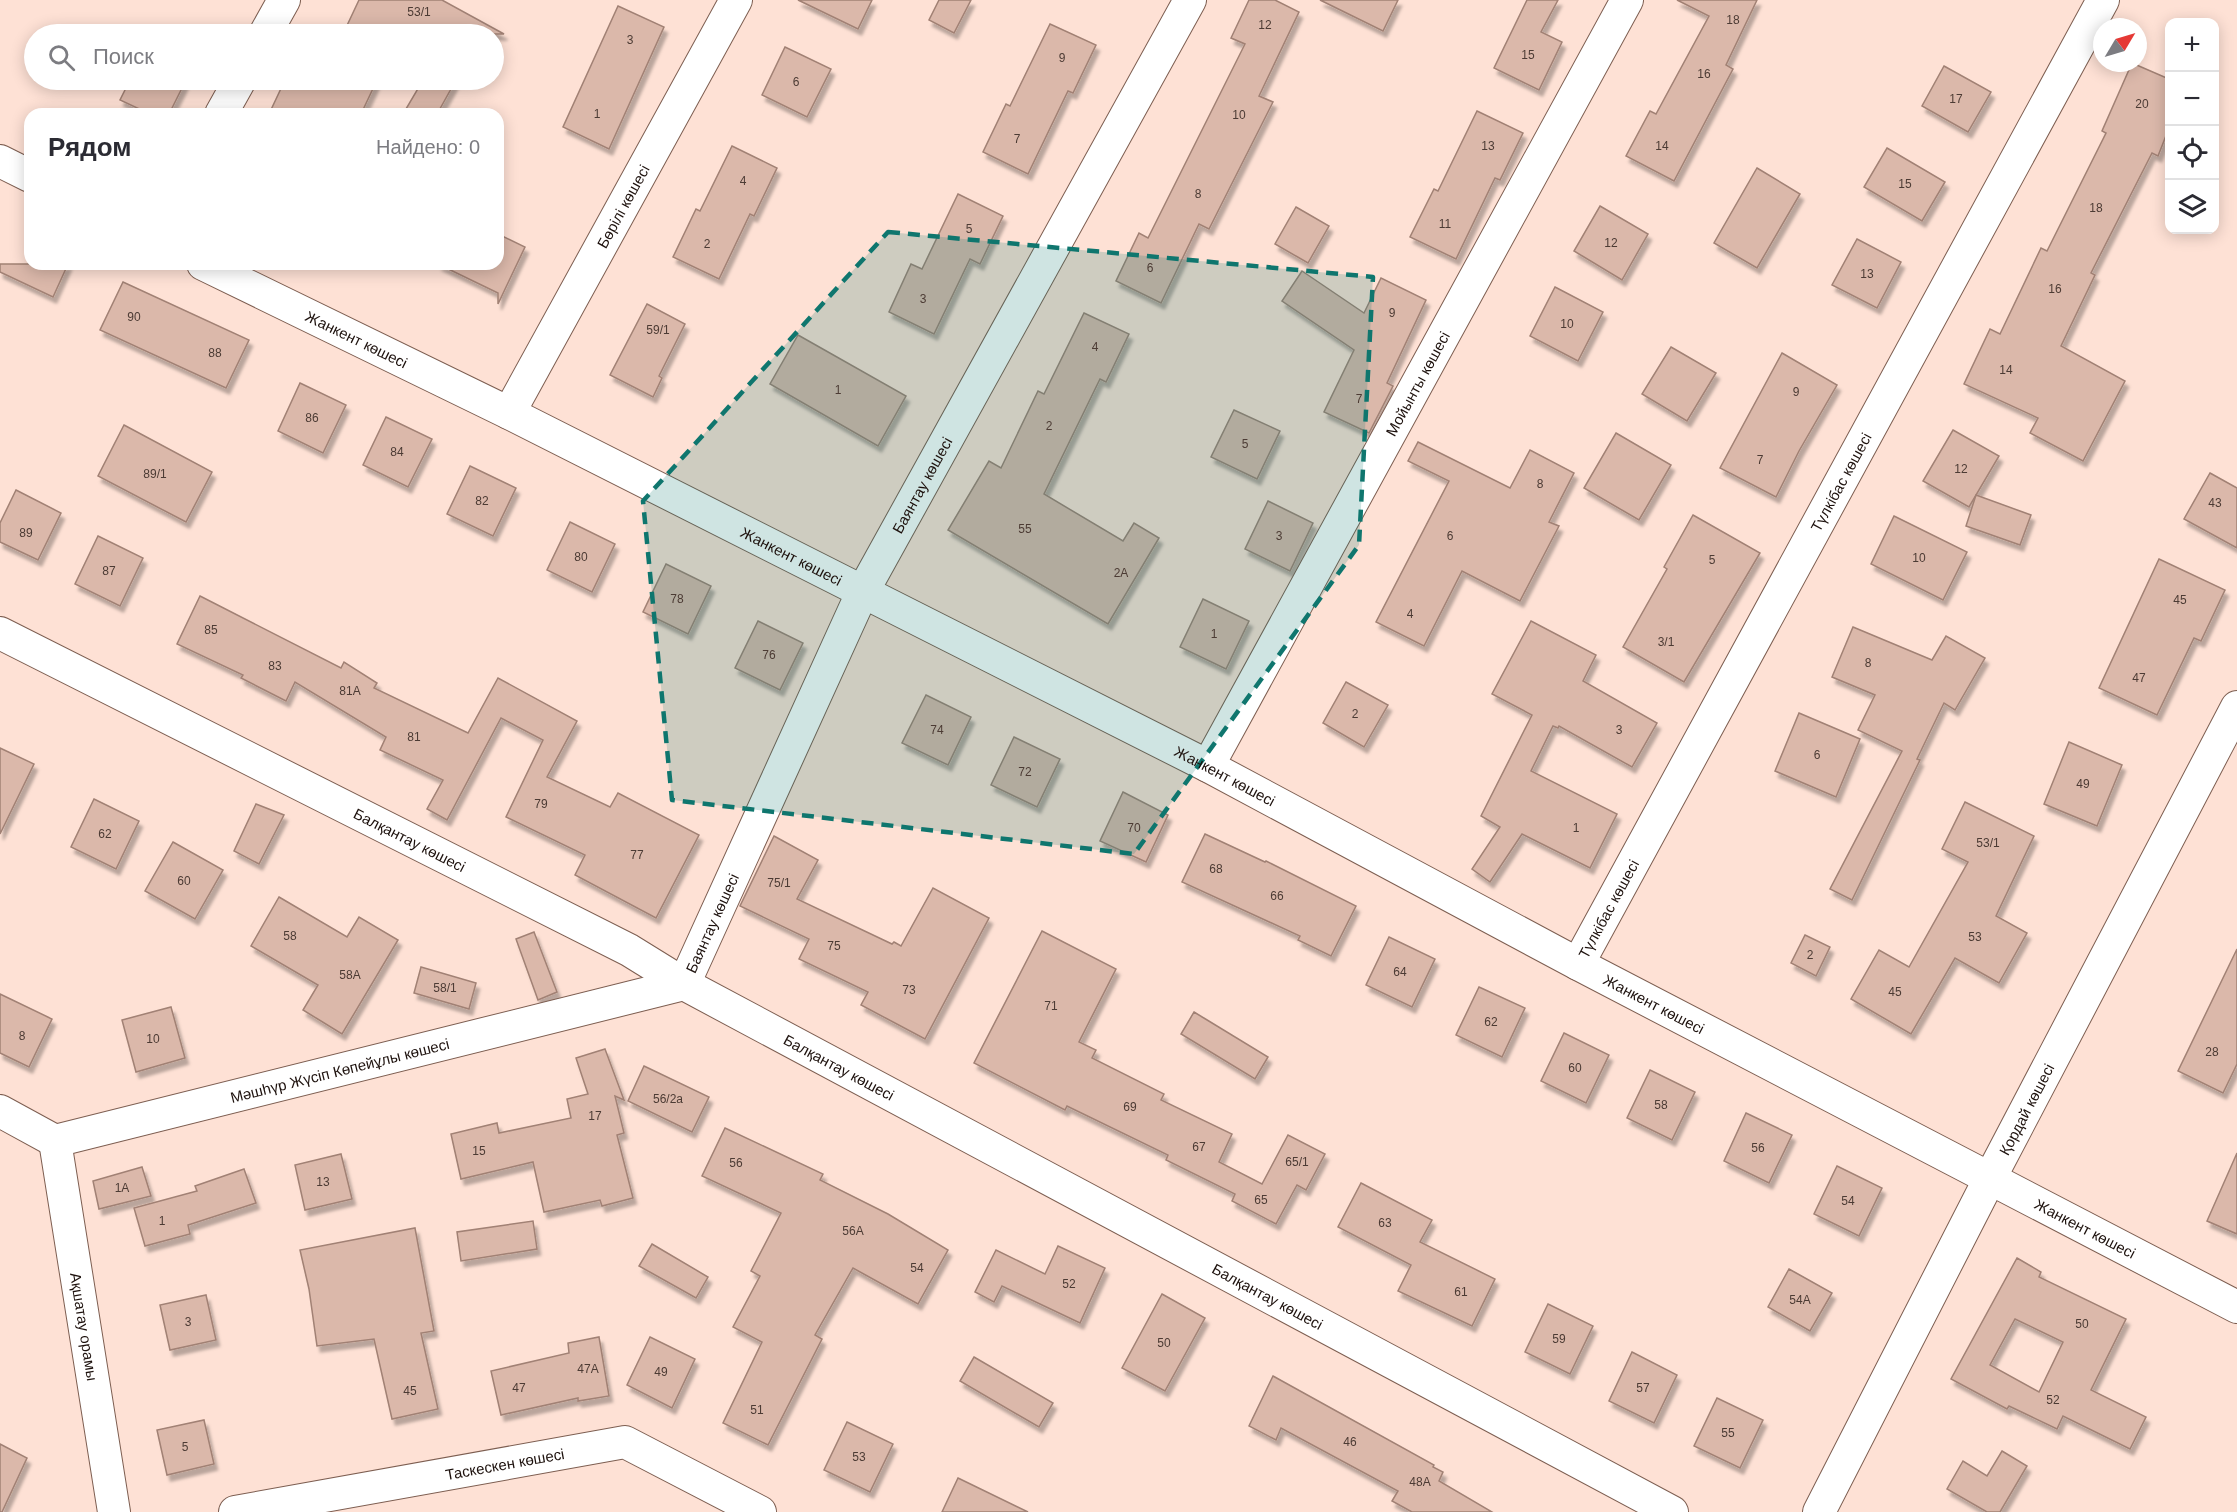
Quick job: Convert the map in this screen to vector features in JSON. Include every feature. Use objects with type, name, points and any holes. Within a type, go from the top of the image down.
[{"type":"street","points":[[271,24],[284,0]]},
{"type":"street","name":"Бөрілі көшесі","points":[[510,413],[736,0]]},
{"type":"street","name":"Баянтау көшесі","points":[[684,984],[861,593],[1190,0]]},
{"type":"street","name":"Мойынты көшесі","points":[[1208,766],[1627,0]]},
{"type":"street","name":"Түлкібас көшесі","points":[[1578,964],[2103,0]]},
{"type":"street","points":[[224,108],[234,90]]},
{"type":"street","points":[[0,161],[24,173]]},
{"type":"street","name":"Жанкент көшесі","points":[[215,270],[510,413],[861,593],[1208,766],[1578,964],[2237,1307]]},
{"type":"street","name":"Балқантау көшесі","points":[[0,633],[629,950],[684,984],[1672,1512]]},
{"type":"street","name":"Қордай көшесі","points":[[1819,1512],[1989,1179],[2237,707]]},
{"type":"street","name":"Мәшһүр Жүсіп Көпейұлы көшесі","points":[[55,1141],[684,984]]},
{"type":"street","points":[[0,1111],[55,1141]]},
{"type":"street","name":"Ақшатау орамы","points":[[55,1141],[114,1512]]},
{"type":"street","name":"Таскескен көшесі","points":[[235,1512],[625,1442],[760,1512]]},
{"type":"highlighted area","points":[[888,232],[1373,277],[1359,545],[1134,854],[672,800],[643,501]]},
{"type":"building","points":[[359,0],[442,0],[486,24],[348,24]]},
{"type":"building","points":[[798,0],[872,0],[858,29]]},
{"type":"building","points":[[939,0],[971,0],[954,33],[929,20]]},
{"type":"building","points":[[1249,0],[1275,0],[1299,12],[1259,96],[1273,102],[1209,229],[1199,224],[1161,303],[1116,281],[1139,233],[1148,238],[1245,44],[1231,38]]},
{"type":"building","points":[[1320,0],[1398,0],[1383,31]]},
{"type":"building","points":[[1527,0],[1558,0],[1541,32],[1562,42],[1539,90],[1494,68]]},
{"type":"building","points":[[1677,0],[1757,0],[1726,65],[1733,69],[1674,181],[1626,156],[1650,111],[1656,114],[1709,16]]},
{"type":"building","points":[[618,6],[664,27],[609,149],[563,127]]},
{"type":"building","points":[[1050,24],[1096,45],[1073,93],[1068,91],[1028,174],[983,152],[1006,104],[1010,106]]},
{"type":"building","points":[[785,47],[831,69],[807,117],[762,95]]},
{"type":"building","points":[[1944,66],[1991,92],[1968,132],[1922,106]]},
{"type":"building","points":[[2147,69],[2165,77],[2165,138],[2158,156],[2152,153],[2091,273],[2095,275],[2061,346],[2125,381],[2083,461],[2030,433],[2038,418],[1964,384],[1990,329],[2000,334],[2041,248],[2047,251],[2106,133],[2102,131],[2128,72],[2147,72]]},
{"type":"building","points":[[125,90],[181,90],[172,108],[137,108],[120,100]]},
{"type":"building","points":[[280,90],[372,90],[364,108],[272,108]]},
{"type":"building","points":[[417,90],[450,90],[440,108],[407,108]]},
{"type":"building","points":[[1477,111],[1523,133],[1500,180],[1495,178],[1456,259],[1410,237],[1434,189],[1438,191]]},
{"type":"building","points":[[732,146],[777,168],[754,216],[750,214],[719,279],[673,257],[696,209],[700,211]]},
{"type":"building","points":[[1887,148],[1945,182],[1922,221],[1864,187]]},
{"type":"building","points":[[1757,168],[1800,194],[1757,268],[1714,243]]},
{"type":"building","points":[[958,194],[1003,216],[980,264],[970,259],[934,334],[889,312],[911,264],[922,269]]},
{"type":"building","points":[[1600,206],[1648,234],[1622,280],[1574,251]]},
{"type":"building","points":[[1296,207],[1329,226],[1308,263],[1275,244]]},
{"type":"building","points":[[504,237],[525,247],[498,304],[498,293],[450,270],[504,270]]},
{"type":"building","points":[[1857,239],[1901,262],[1877,308],[1832,285]]},
{"type":"building","points":[[0,264],[24,264],[24,270],[65,270],[53,297],[0,272]]},
{"type":"building","points":[[1302,271],[1364,313],[1381,278],[1426,300],[1387,383],[1393,386],[1369,433],[1324,412],[1354,350],[1282,301]]},
{"type":"building","points":[[123,282],[249,340],[226,388],[100,330]]},
{"type":"building","points":[[1555,287],[1603,312],[1578,361],[1530,336]]},
{"type":"building","points":[[647,304],[685,324],[659,376],[662,378],[653,397],[610,375]]},
{"type":"building","points":[[1084,313],[1129,334],[1106,382],[1100,379],[1044,494],[1123,541],[1134,523],[1159,538],[1108,624],[948,530],[989,461],[1001,468],[1038,391],[1044,394]]},
{"type":"building","points":[[798,335],[906,396],[878,446],[770,384]]},
{"type":"building","points":[[1671,347],[1716,373],[1687,421],[1642,394]]},
{"type":"building","points":[[1782,353],[1837,385],[1799,451],[1776,497],[1720,468]]},
{"type":"building","points":[[300,383],[346,405],[323,453],[278,431]]},
{"type":"building","points":[[1234,410],[1280,431],[1257,479],[1211,457]]},
{"type":"building","points":[[386,417],[432,439],[408,487],[363,465]]},
{"type":"building","points":[[124,425],[212,472],[186,522],[98,476]]},
{"type":"building","points":[[1953,430],[1999,456],[1969,507],[1923,481]]},
{"type":"building","points":[[1616,433],[1671,465],[1639,520],[1584,488]]},
{"type":"building","points":[[1418,442],[1510,488],[1530,450],[1574,473],[1549,522],[1559,526],[1520,601],[1462,571],[1424,646],[1376,622],[1449,481],[1408,461]]},
{"type":"building","points":[[470,466],[516,488],[493,536],[447,514]]},
{"type":"building","points":[[2210,473],[2237,488],[2237,548],[2184,519]]},
{"type":"building","points":[[16,490],[61,513],[38,560],[0,542],[0,523]]},
{"type":"building","points":[[1976,495],[2031,515],[2020,545],[1966,526]]},
{"type":"building","points":[[1268,501],[1313,523],[1290,571],[1245,549]]},
{"type":"building","points":[[1693,515],[1760,553],[1684,682],[1623,647],[1667,569],[1664,567]]},
{"type":"building","points":[[1894,516],[1967,552],[1943,600],[1871,564]]},
{"type":"building","points":[[570,522],[615,544],[592,592],[547,570]]},
{"type":"building","points":[[98,536],[143,558],[120,606],[75,584]]},
{"type":"building","points":[[2159,559],[2225,590],[2201,641],[2194,638],[2157,715],[2099,688]]},
{"type":"building","points":[[666,564],[711,586],[688,634],[643,612]]},
{"type":"building","points":[[200,596],[341,668],[344,662],[377,683],[374,688],[468,733],[498,678],[577,721],[547,777],[610,807],[618,793],[699,835],[656,918],[575,875],[585,855],[506,817],[543,740],[501,718],[447,820],[427,809],[443,780],[380,750],[386,737],[295,682],[286,701],[241,678],[243,675],[177,644]]},
{"type":"building","points":[[1203,599],[1249,621],[1226,669],[1180,647]]},
{"type":"building","points":[[758,621],[803,643],[780,690],[735,668]]},
{"type":"building","points":[[1531,621],[1596,655],[1583,681],[1657,723],[1632,767],[1559,726],[1558,728],[1553,726],[1531,771],[1617,814],[1590,868],[1522,834],[1490,882],[1472,869],[1500,827],[1481,816],[1532,715],[1492,694]]},
{"type":"building","points":[[1853,627],[1932,660],[1946,636],[1985,658],[1955,710],[1944,703],[1917,759],[1920,760],[1852,900],[1830,889],[1902,751],[1858,730],[1875,695],[1832,677]]},
{"type":"building","points":[[1346,682],[1388,705],[1364,747],[1323,723]]},
{"type":"building","points":[[926,695],[971,717],[948,765],[902,743]]},
{"type":"building","points":[[1799,713],[1860,739],[1836,797],[1775,771]]},
{"type":"building","points":[[1014,737],[1060,759],[1037,807],[991,785]]},
{"type":"building","points":[[2069,742],[2122,765],[2097,826],[2044,804]]},
{"type":"building","points":[[0,748],[34,764],[0,834]]},
{"type":"building","points":[[1123,792],[1168,815],[1146,862],[1100,841]]},
{"type":"building","points":[[94,799],[139,821],[116,869],[71,847]]},
{"type":"building","points":[[1965,802],[2034,836],[1996,916],[2027,933],[1999,983],[1955,958],[1911,1034],[1851,999],[1879,950],[1909,967],[1968,862],[1942,849]]},
{"type":"building","points":[[256,804],[284,815],[259,864],[234,851]]},
{"type":"building","points":[[1205,834],[1266,861],[1356,906],[1331,956],[1298,940],[1300,936],[1182,882]]},
{"type":"building","points":[[774,836],[818,860],[797,899],[892,944],[894,942],[901,946],[933,888],[989,918],[925,1039],[861,1005],[868,992],[799,959],[809,939],[740,906]]},
{"type":"building","points":[[173,842],[223,870],[195,919],[145,891]]},
{"type":"building","points":[[279,897],[347,937],[359,917],[398,940],[342,1034],[303,1010],[318,985],[251,946]]},
{"type":"building","points":[[1042,931],[1116,969],[1079,1042],[1096,1050],[1092,1058],[1164,1094],[1161,1100],[1232,1134],[1219,1162],[1262,1184],[1288,1135],[1325,1154],[1306,1190],[1297,1185],[1276,1224],[1232,1201],[1235,1194],[1166,1160],[1168,1155],[1067,1106],[1065,1110],[974,1063]]},
{"type":"building","points":[[534,932],[557,992],[538,1000],[516,939]]},
{"type":"building","points":[[1805,935],[1830,947],[1816,976],[1791,963]]},
{"type":"building","points":[[1389,937],[1435,959],[1412,1007],[1366,985]]},
{"type":"building","points":[[2237,949],[2237,1064],[2223,1093],[2178,1071]]},
{"type":"building","points":[[421,967],[476,983],[469,1009],[414,993]]},
{"type":"building","points":[[1479,987],[1525,1008],[1502,1057],[1456,1035]]},
{"type":"building","points":[[0,994],[52,1019],[29,1067],[0,1053]]},
{"type":"building","points":[[171,1007],[185,1058],[136,1072],[122,1020]]},
{"type":"building","points":[[1194,1012],[1268,1057],[1255,1079],[1181,1034]]},
{"type":"building","points":[[1564,1033],[1609,1055],[1586,1103],[1541,1081]]},
{"type":"building","points":[[605,1049],[624,1100],[615,1096],[624,1133],[617,1135],[633,1198],[602,1206],[600,1200],[544,1212],[533,1162],[461,1179],[451,1134],[497,1123],[499,1133],[571,1118],[567,1099],[588,1094],[576,1058]]},
{"type":"building","points":[[644,1066],[709,1097],[692,1132],[628,1101]]},
{"type":"building","points":[[1650,1070],[1695,1092],[1672,1140],[1627,1118]]},
{"type":"building","points":[[1746,1113],[1792,1135],[1769,1183],[1724,1161]]},
{"type":"building","points":[[725,1128],[823,1174],[820,1180],[888,1214],[948,1250],[918,1304],[853,1268],[815,1335],[822,1339],[768,1445],[723,1423],[762,1342],[733,1327],[760,1276],[751,1271],[781,1213],[702,1176]]},
{"type":"building","points":[[2237,1153],[2237,1234],[2207,1221]]},
{"type":"building","points":[[341,1154],[352,1199],[305,1210],[295,1165]]},
{"type":"building","points":[[1837,1166],[1882,1188],[1859,1236],[1814,1214]]},
{"type":"building","points":[[142,1167],[151,1196],[99,1209],[93,1181]]},
{"type":"building","points":[[244,1169],[256,1203],[188,1225],[190,1234],[145,1246],[134,1208],[197,1191],[195,1186]]},
{"type":"building","points":[[1361,1183],[1432,1220],[1420,1242],[1495,1279],[1472,1326],[1398,1291],[1411,1265],[1338,1227]]},
{"type":"building","points":[[533,1221],[537,1249],[461,1261],[457,1232]]},
{"type":"building","points":[[415,1228],[434,1331],[421,1333],[438,1409],[392,1419],[374,1339],[317,1346],[309,1289],[300,1250]]},
{"type":"building","points":[[652,1244],[708,1277],[696,1298],[639,1266]]},
{"type":"building","points":[[1058,1246],[1105,1268],[1080,1323],[1002,1286],[994,1302],[975,1292],[996,1250],[1045,1274]]},
{"type":"building","points":[[2017,1258],[2041,1272],[2039,1277],[2126,1319],[2091,1390],[2146,1417],[2130,1449],[2063,1416],[2057,1429],[2009,1406],[2007,1409],[1951,1379]],"holes":[[[2015,1319],[2063,1342],[2039,1392],[1990,1365]]]},
{"type":"building","points":[[1789,1269],[1832,1293],[1810,1331],[1768,1307]]},
{"type":"building","points":[[1162,1294],[1205,1318],[1165,1391],[1122,1368]]},
{"type":"building","points":[[206,1295],[216,1340],[170,1350],[160,1305]]},
{"type":"building","points":[[1548,1304],[1593,1326],[1570,1374],[1525,1352]]},
{"type":"building","points":[[599,1337],[609,1396],[578,1401],[578,1398],[501,1415],[491,1371],[569,1353],[568,1343]]},
{"type":"building","points":[[650,1337],[695,1359],[672,1408],[627,1385]]},
{"type":"building","points":[[1632,1352],[1677,1375],[1654,1423],[1609,1401]]},
{"type":"building","points":[[974,1357],[1053,1403],[1039,1427],[960,1381]]},
{"type":"building","points":[[1273,1376],[1434,1465],[1433,1467],[1443,1472],[1439,1481],[1492,1512],[1412,1512],[1392,1501],[1398,1491],[1281,1428],[1276,1440],[1249,1426]]},
{"type":"building","points":[[1717,1398],[1763,1420],[1740,1468],[1694,1446]]},
{"type":"building","points":[[204,1420],[214,1464],[167,1475],[157,1430]]},
{"type":"building","points":[[847,1422],[893,1444],[870,1492],[824,1470]]},
{"type":"building","points":[[0,1444],[27,1458],[2,1512],[0,1512]]},
{"type":"building","points":[[2002,1451],[2027,1466],[2000,1512],[1987,1512],[1947,1489],[1963,1461],[1987,1476]]},
{"type":"building","points":[[958,1478],[1028,1512],[942,1512]]}]
